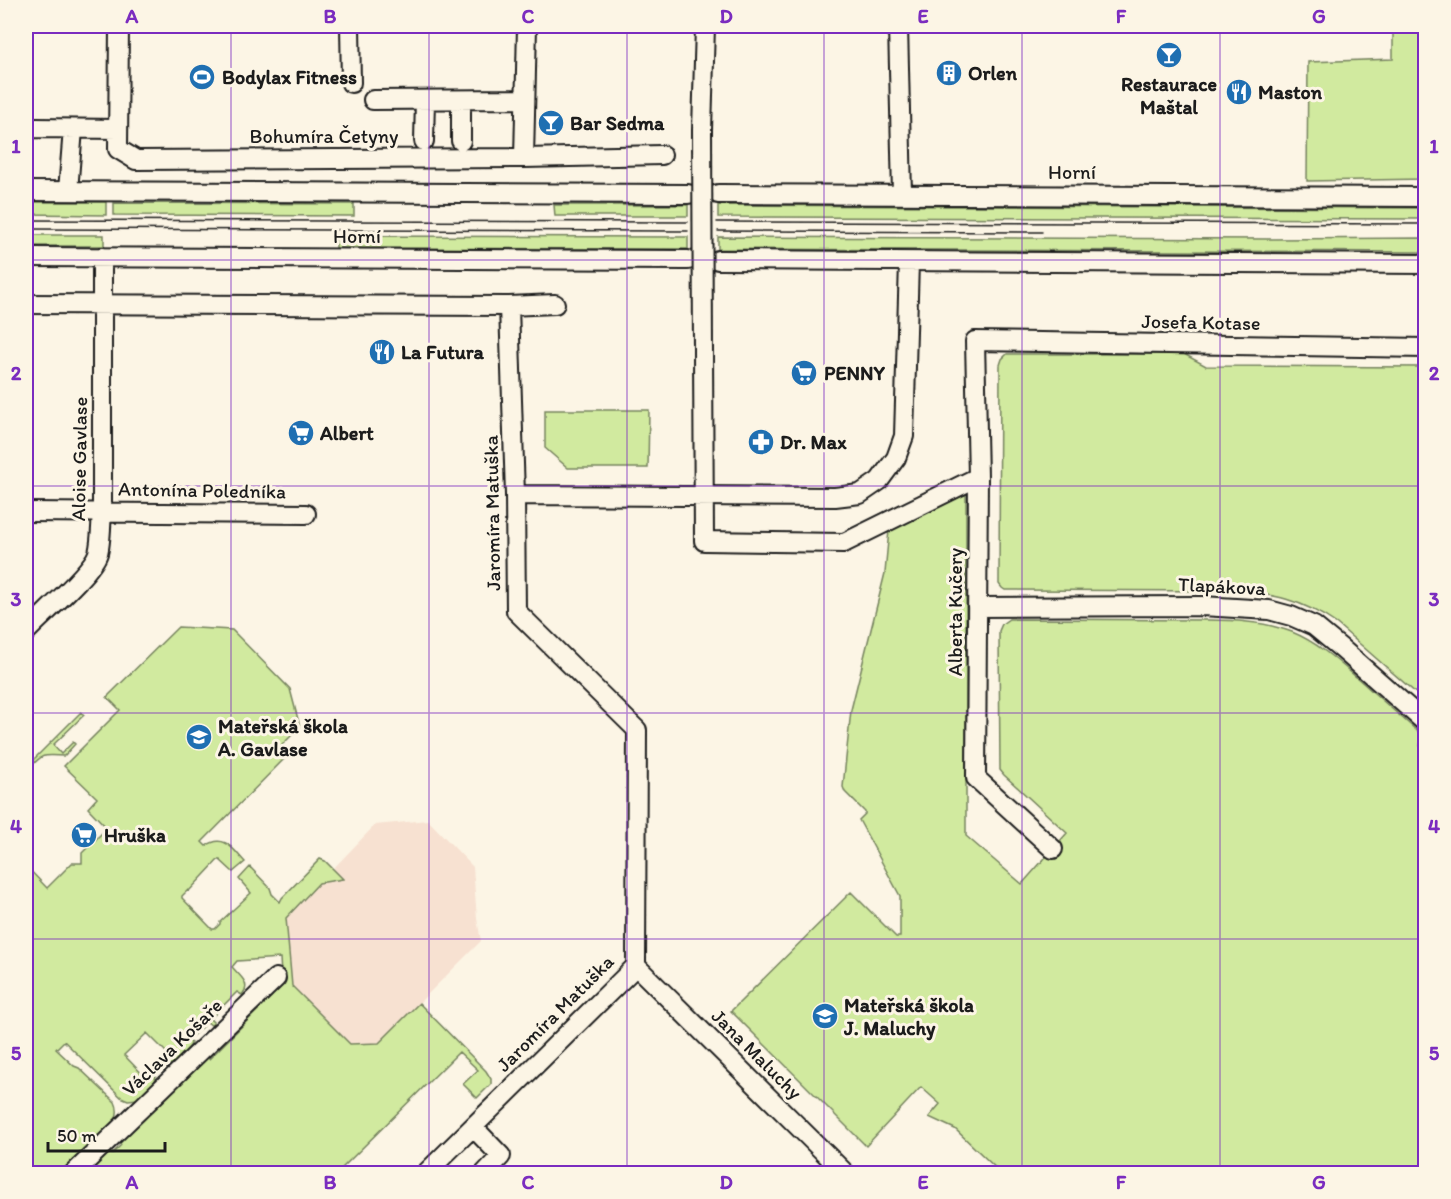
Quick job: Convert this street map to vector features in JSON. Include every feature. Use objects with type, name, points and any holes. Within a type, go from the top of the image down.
[{"type":"street","name":"Bohumíra Četyny","points":[[119,26],[118,149],[136,160],[524,158]]},
{"type":"street","points":[[350,26],[351,83]]},
{"type":"street","points":[[527,26],[524,158],[662,155]]},
{"type":"street","points":[[705,26],[702,130],[704,541],[844,543],[978,477]]},
{"type":"street","points":[[898,26],[902,194]]},
{"type":"street","points":[[373,100],[525,99]]},
{"type":"street","points":[[424,100],[424,141]]},
{"type":"street","points":[[461,100],[461,141]]},
{"type":"street","points":[[26,129],[118,129]]},
{"type":"street","points":[[68,191],[72,129]]},
{"type":"street","points":[[26,190],[688,194]]},
{"type":"street","name":"Horní","points":[[718,194],[1425,196]]},
{"type":"street","name":"Horní","points":[[26,257],[688,260]]},
{"type":"street","name":"Aloise Gavlase","points":[[26,632],[92,566],[98,554],[102,512],[102,257]]},
{"type":"street","points":[[718,260],[1425,264]]},
{"type":"street","points":[[515,495],[835,498],[860,494],[879,481],[896,458],[904,436],[909,262]]},
{"type":"street","points":[[26,304],[509,306],[555,304]]},
{"type":"street","name":"Jaromíra Matuška","points":[[425,1173],[636,966],[637,730],[516,612],[509,306]]},
{"type":"street","name":"Josefa Kotase","points":[[975,342],[1425,348]]},
{"type":"street","name":"Alberta Kučery","points":[[975,342],[978,477],[976,778],[1053,849]]},
{"type":"street","name":"Antonína Poledníka","points":[[26,512],[306,514]]},
{"type":"street","name":"Tlapákova","points":[[977,607],[1202,606],[1269,610],[1314,626],[1425,723]]},
{"type":"street","name":"Jana Maluchy","points":[[636,966],[846,1173]]},
{"type":"street","name":"Václava Košaře","points":[[73,1173],[276,978]]},
{"type":"street","points":[[473,1126],[501,1156],[484,1173]]},
{"type":"shaded area","points":[[428,820],[473,867],[481,941],[379,1043],[350,1044],[292,986],[286,918],[375,825]]},
{"type":"green space","points":[[1393,26],[1425,26],[1425,179],[1307,181],[1308,62],[1393,59]]},
{"type":"green space","points":[[26,202],[106,202],[106,215],[26,214]]},
{"type":"green space","points":[[114,203],[354,204],[354,216],[114,215]]},
{"type":"green space","points":[[554,205],[688,205],[688,216],[555,216]]},
{"type":"green space","points":[[718,205],[1425,208],[1426,219],[718,217]]},
{"type":"green space","points":[[26,235],[104,235],[104,246],[26,246]]},
{"type":"green space","points":[[336,236],[688,237],[688,249],[336,248]]},
{"type":"green space","points":[[718,237],[1425,238],[1426,252],[718,249]]},
{"type":"green space","points":[[1007,354],[1184,354],[1206,366],[1425,367],[1425,701],[1337,624],[1287,599],[1231,591],[1005,590],[1002,588],[999,584],[1000,365]]},
{"type":"green space","points":[[545,410],[649,410],[648,468],[568,468],[545,448]]},
{"type":"green space","points":[[966,494],[966,836],[1022,884],[1067,833],[1000,770],[999,631],[1002,624],[1009,619],[1231,620],[1282,629],[1302,637],[1329,654],[1422,735],[1420,746],[1426,751],[1425,1173],[1001,1173],[955,1129],[929,1117],[940,1104],[921,1087],[866,1146],[731,1011],[851,892],[896,937],[900,937],[900,896],[859,820],[865,812],[845,792],[843,787],[851,710],[885,573],[889,530]]},
{"type":"green space","points":[[178,627],[232,630],[290,689],[300,727],[279,748],[286,756],[285,758],[202,842],[206,846],[218,841],[228,844],[245,862],[233,872],[218,860],[182,898],[212,929],[215,929],[251,893],[239,879],[250,867],[280,902],[320,859],[325,861],[343,879],[319,883],[286,918],[292,986],[350,1044],[379,1043],[419,1003],[486,1071],[491,1079],[491,1084],[477,1098],[463,1084],[478,1070],[459,1052],[337,1173],[82,1173],[109,1151],[112,1154],[121,1145],[116,1141],[151,1112],[204,1055],[209,1059],[272,996],[267,990],[281,975],[280,958],[237,961],[232,967],[244,980],[245,991],[242,995],[237,992],[210,1019],[214,1023],[211,1025],[207,1022],[189,1039],[190,1046],[173,1064],[164,1063],[170,1056],[147,1033],[124,1055],[147,1079],[154,1072],[156,1075],[155,1081],[138,1099],[128,1100],[121,1097],[64,1041],[56,1049],[115,1102],[116,1118],[62,1173],[26,1173],[26,866],[47,888],[72,863],[82,863],[82,853],[107,828],[88,808],[97,798],[64,766],[120,710],[107,697]]},
{"type":"green space","points":[[81,712],[84,715],[53,745],[61,754],[73,742],[75,744],[64,756],[42,757],[26,772],[26,767]]},
{"type":"tram line","points":[[26,220],[688,222]]},
{"type":"tram line","points":[[717,222],[1426,224]]},
{"type":"tram line","points":[[26,229],[688,231]]},
{"type":"tram line","points":[[718,231],[1042,232]]},
{"type":"place","name":"Restaurace Maštal","points":[[1169,55]]},
{"type":"place","name":"Orlen","points":[[949,73]]},
{"type":"place","name":"Bodylax Fitness","points":[[202,77]]},
{"type":"place","name":"Maston","points":[[1239,92]]},
{"type":"place","name":"Bar Sedma","points":[[551,123]]},
{"type":"place","name":"La Futura","points":[[382,352]]},
{"type":"place","name":"PENNY","points":[[804,373]]},
{"type":"place","name":"Albert","points":[[301,433]]},
{"type":"place","name":"Dr. Max","points":[[761,442]]},
{"type":"place","name":"Mateřská škola A. Gavlase","points":[[199,737]]},
{"type":"place","name":"Hruška","points":[[84,835]]},
{"type":"place","name":"Mateřská škola J. Maluchy","points":[[825,1016]]}]
